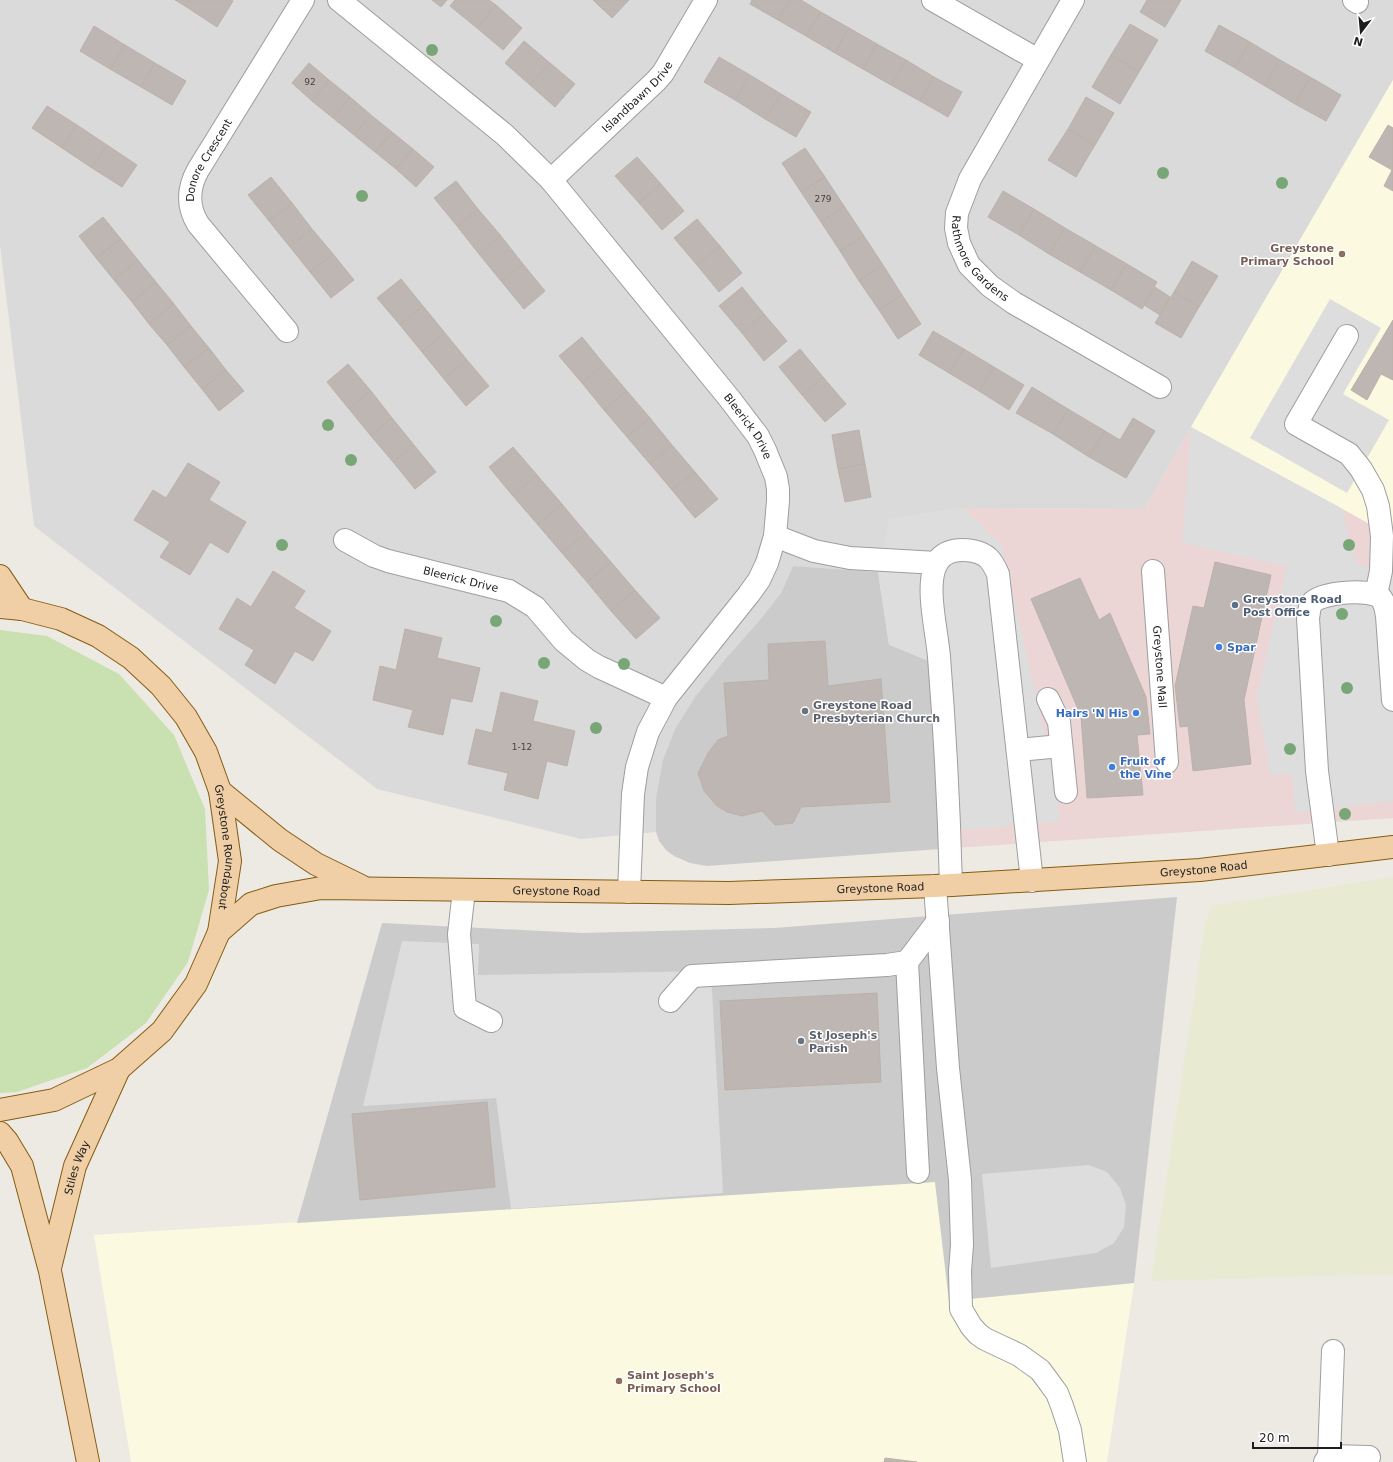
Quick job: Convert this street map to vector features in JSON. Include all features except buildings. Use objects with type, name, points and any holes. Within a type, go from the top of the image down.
[{"type":"main road","points":[[0,576],[22,609]]},
{"type":"main road","name":"Greystone Roundabout","points":[[0,607],[22,609],[61,620],[98,636],[131,658],[161,686],[186,717],[206,752],[220,791],[230,861],[219,932],[196,984],[162,1031],[119,1069],[54,1100],[0,1110]]},
{"type":"main road","name":"Greystone Road","points":[[220,791],[280,840],[316,864],[366,888]]},
{"type":"main road","name":"Greystone Road","points":[[219,932],[251,904],[276,896],[321,888],[729,893],[943,886],[1200,870],[1393,847]]},
{"type":"main road","name":"Stiles Way","points":[[50,1271],[75,1166],[119,1069]]},
{"type":"main road","name":"Stiles Way","points":[[0,1133],[22,1166],[50,1271],[88,1462]]},
{"type":"street","name":"Donore Crescent","points":[[287,331],[198,224],[191,211],[190,194],[192,182],[198,170],[303,0]]},
{"type":"street","points":[[339,0],[505,135],[551,180]]},
{"type":"street","name":"Islandbawn Drive","points":[[551,180],[663,73],[706,0]]},
{"type":"street","points":[[933,0],[1038,60]]},
{"type":"street","name":"Rathmore Gardens","points":[[1073,0],[978,164],[963,196],[956,221],[957,236],[961,250],[974,271],[990,286],[1009,300],[1160,387]]},
{"type":"street","name":"Bleerick Drive","points":[[551,180],[729,398],[758,436],[776,477],[778,489],[775,536],[767,562],[759,580],[666,698],[648,732],[637,767],[633,794],[629,892]]},
{"type":"street","points":[[1347,336],[1296,424],[1349,454],[1361,469],[1373,490],[1378,506],[1382,536],[1381,571],[1376,595]]},
{"type":"street","points":[[775,536],[814,551],[850,558],[937,563]]},
{"type":"street","name":"Bleerick Drive","points":[[345,540],[374,556],[388,561],[509,591],[535,607],[564,641],[587,660],[666,698]]},
{"type":"street","points":[[1032,881],[1000,583],[995,567],[989,558],[979,552],[953,550],[940,557],[937,563],[933,576],[932,597],[939,657],[950,816],[938,921],[948,1068],[960,1180],[962,1245],[960,1271],[961,1309],[971,1326],[978,1334],[985,1339],[1019,1355],[1035,1366],[1046,1378],[1057,1393],[1062,1406],[1070,1430],[1074,1462]]},
{"type":"street","name":"Greystone Mall","points":[[1153,571],[1167,762]]},
{"type":"street","points":[[1328,855],[1317,771],[1311,683],[1308,618],[1309,609],[1312,602],[1320,597],[1342,593],[1362,593],[1376,595],[1381,598],[1385,606],[1393,700]]},
{"type":"street","points":[[1048,699],[1059,722],[1066,792]]},
{"type":"street","points":[[1018,750],[1061,746]]},
{"type":"street","points":[[464,890],[459,934],[465,1008],[491,1021]]},
{"type":"street","points":[[918,1172],[907,962],[938,921]]},
{"type":"street","points":[[670,1001],[692,976],[887,965],[907,962]]},
{"type":"street","points":[[1333,1351],[1327,1459],[1369,1457]]},
{"type":"shaded area","points":[[0,0],[1393,0],[1393,80],[1191,427],[1145,509],[964,508],[890,519],[878,572],[793,566],[781,593],[759,621],[727,657],[697,696],[676,727],[656,799],[656,832],[581,839],[377,789],[34,526],[0,245]]},
{"type":"shaded area","name":"Greystone Primary School","points":[[1393,80],[1393,537],[1191,427]]},
{"type":"shaded area","points":[[1330,299],[1381,328],[1343,394],[1389,420],[1347,493],[1250,438]]},
{"type":"shaded area","points":[[1191,427],[1393,537],[1393,818],[940,849],[878,572],[890,519],[964,508],[1145,509]]},
{"type":"shaded area","points":[[1191,427],[1341,508],[1356,564],[1393,574],[1393,801],[1295,812],[1292,774],[1270,774],[1257,697],[1287,566],[1182,543]]},
{"type":"shaded area","points":[[964,508],[1002,546],[1055,780],[1060,821],[940,832],[931,662],[889,645],[878,572],[890,519]]},
{"type":"shaded area","points":[[793,566],[878,572],[889,644],[931,662],[940,849],[707,866],[690,863],[674,856],[666,850],[659,841],[656,832],[656,799],[663,760],[676,727],[696,696],[781,593]]},
{"type":"shaded area","points":[[1393,877],[1393,1274],[1151,1281],[1205,925],[1211,906]]},
{"type":"shaded area","points":[[1177,897],[1134,1283],[949,1301],[935,1182],[297,1223],[382,923],[582,933],[774,928]]},
{"type":"shaded area","points":[[402,941],[479,944],[478,975],[711,971],[723,1193],[511,1209],[496,1098],[363,1106]]},
{"type":"shaded area","points":[[1089,1165],[1107,1172],[1120,1188],[1126,1205],[1124,1227],[1114,1243],[1096,1253],[991,1268],[982,1174]]},
{"type":"shaded area","name":"Saint Joseph's Primary School","points":[[935,1182],[949,1301],[1134,1283],[1107,1462],[131,1462],[94,1235]]},
{"type":"green space","points":[[0,630],[47,636],[119,674],[174,735],[205,809],[209,890],[188,962],[146,1023],[87,1068],[17,1092],[0,1093]]},
{"type":"place","name":"Greystone Primary School","points":[[1342,254]]},
{"type":"place","name":"Greystone Road Post Office","points":[[1235,605]]},
{"type":"place","name":"Spar","points":[[1219,647]]},
{"type":"place","name":"Greystone Road Presbyterian Church","points":[[805,711]]},
{"type":"place","name":"Hairs 'N His","points":[[1136,713]]},
{"type":"place","name":"Fruit of the Vine","points":[[1112,767]]},
{"type":"place","name":"St Joseph's Parish","points":[[801,1041]]},
{"type":"place","name":"Saint Joseph's Primary School","points":[[619,1381]]}]
